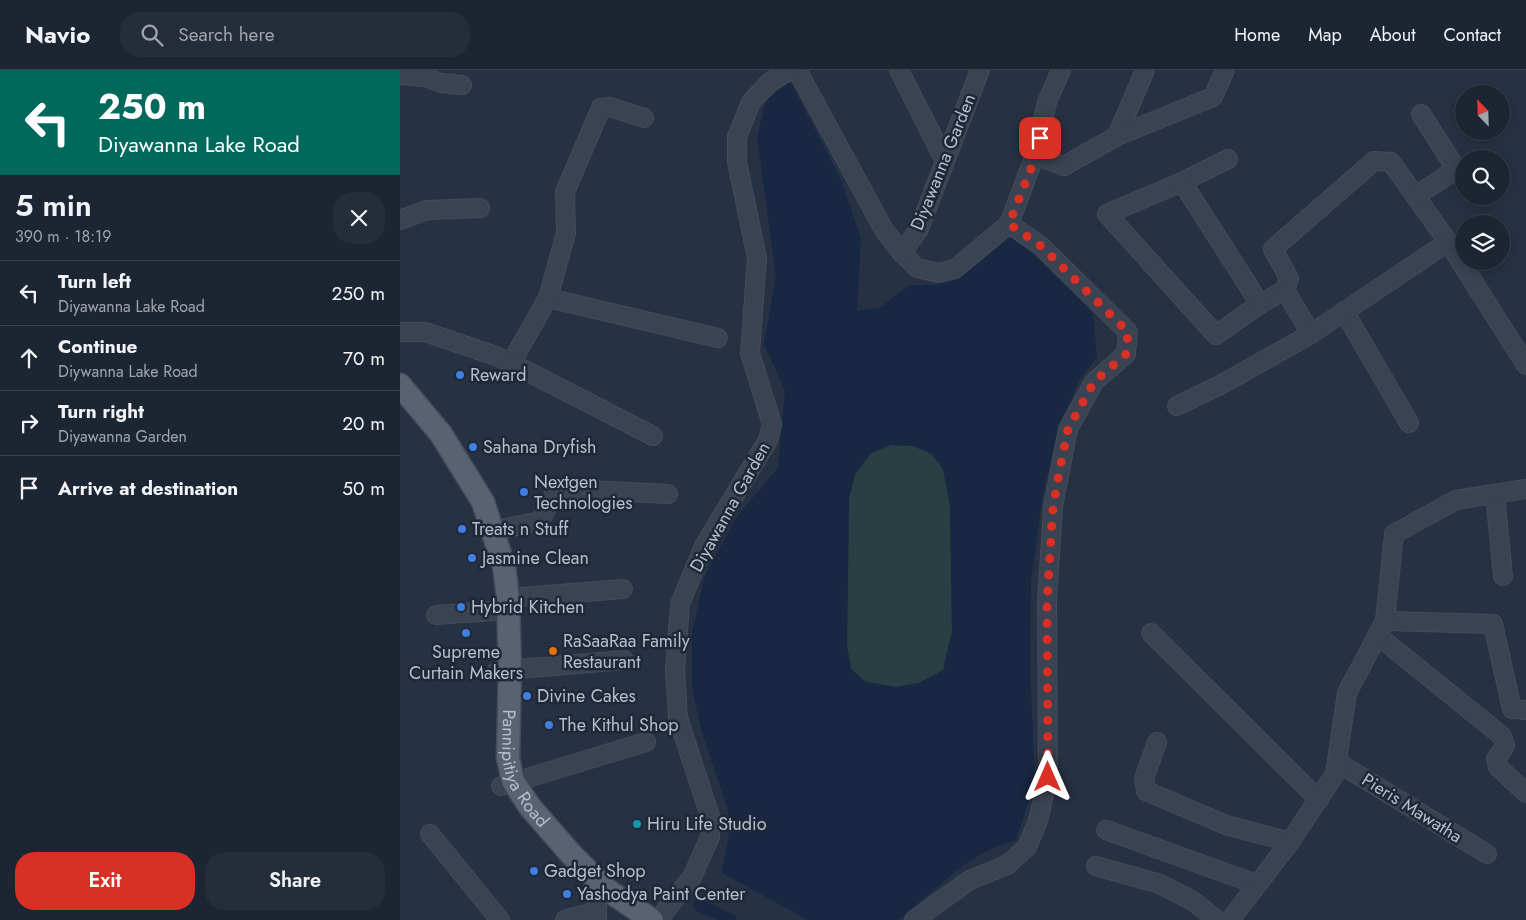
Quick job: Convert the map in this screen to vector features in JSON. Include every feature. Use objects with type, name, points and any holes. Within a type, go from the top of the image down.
[{"type":"main road","name":"Pannipitiya Road","points":[[400,385],[441,434],[483,502],[504,566],[501,605],[504,671],[495,760],[507,783],[518,815],[599,905],[628,920]]},
{"type":"main road","name":"Pannipitiya Road","points":[[400,407],[449,470],[470,507],[491,568],[501,605]]},
{"type":"main road","name":"Pannipitiya Road","points":[[599,905],[652,920]]},
{"type":"street","name":"Diyawanna Garden","points":[[658,920],[692,877],[710,837],[710,816],[678,718],[675,671],[680,604],[704,546],[768,440],[772,424],[750,353],[758,258],[737,162],[737,137],[751,102],[770,82],[790,70]]},
{"type":"street","name":"Diyawanna Garden","points":[[797,70],[884,230],[917,268],[939,273],[955,269],[1009,224],[1036,156],[1047,102],[1061,70]]},
{"type":"street","points":[[899,70],[945,161]]},
{"type":"street","name":"Diyawanna Garden","points":[[902,253],[919,230],[980,70]]},
{"type":"street","points":[[1118,136],[1145,70]]},
{"type":"street","points":[[1036,156],[1064,166],[1118,136],[1212,97],[1225,70]]},
{"type":"street","points":[[400,75],[426,77],[441,83],[462,85]]},
{"type":"street","points":[[511,363],[548,298],[566,233],[565,192],[601,108],[610,107],[644,118]]},
{"type":"street","points":[[1415,196],[1448,175],[1453,164],[1421,114]]},
{"type":"street","points":[[1228,159],[1182,182],[1107,214],[1216,335],[1260,304],[1285,290],[1289,278],[1273,249],[1374,161],[1391,162],[1448,242],[1526,365]]},
{"type":"street","points":[[1182,182],[1260,304]]},
{"type":"street","points":[[400,220],[427,210],[480,208]]},
{"type":"street","points":[[914,920],[970,880],[1007,865],[1027,847],[1038,821],[1048,777],[1047,602],[1053,507],[1060,468],[1068,429],[1094,382],[1126,354],[1128,344],[1128,332],[1041,246],[1009,224]]},
{"type":"street","points":[[1177,406],[1222,384],[1311,334],[1344,310],[1448,242]]},
{"type":"street","points":[[1285,290],[1311,334]]},
{"type":"street","points":[[548,298],[718,338]]},
{"type":"street","points":[[1344,310],[1409,423]]},
{"type":"street","points":[[400,332],[425,332],[496,356],[653,436]]},
{"type":"street","points":[[1230,920],[1290,842],[1335,774],[1347,693],[1381,628],[1394,534],[1456,500],[1526,489]]},
{"type":"street","points":[[493,531],[540,521],[554,492],[569,490],[668,494]]},
{"type":"street","points":[[1495,494],[1504,576]]},
{"type":"street","points":[[436,615],[623,588]]},
{"type":"street","points":[[1381,628],[1493,624],[1512,709],[1526,710]]},
{"type":"street","points":[[1381,628],[1502,736],[1505,746],[1496,759],[1498,767],[1526,793]]},
{"type":"street","points":[[1151,633],[1319,800]]},
{"type":"street","points":[[504,671],[624,660]]},
{"type":"street","points":[[507,783],[646,742]]},
{"type":"street","points":[[1158,742],[1144,779],[1146,791],[1226,825],[1290,842]]},
{"type":"street","name":"Pieris Mawatha","points":[[1337,762],[1487,854]]},
{"type":"street","points":[[1106,830],[1256,884]]},
{"type":"street","points":[[430,834],[500,920]]},
{"type":"street","points":[[1096,866],[1160,884],[1193,901],[1218,920]]},
{"type":"street","points":[[565,920],[599,905]]},
{"type":"green space","points":[[891,445],[913,446],[932,454],[943,469],[950,506],[952,631],[943,670],[919,683],[895,687],[866,682],[851,669],[847,646],[849,499],[855,474],[871,453]]},
{"type":"water","points":[[790,81],[840,178],[861,238],[857,311],[880,308],[909,285],[933,285],[957,276],[1010,231],[1093,313],[1097,357],[1080,379],[1060,423],[1043,493],[1031,582],[1030,669],[1035,782],[1016,840],[986,851],[958,869],[899,920],[808,920],[722,873],[729,835],[728,810],[701,729],[692,688],[692,633],[704,578],[735,519],[778,468],[785,390],[764,344],[776,276],[757,137],[766,101]],"holes":[[[891,445],[913,446],[932,454],[943,469],[950,506],[952,631],[943,670],[919,683],[895,687],[866,682],[851,669],[847,646],[849,499],[855,474],[871,453]]]},
{"type":"waterway","points":[[699,905],[731,920]]},
{"type":"place","name":"Reward","points":[[460,375]]},
{"type":"place","name":"Sahana Dryfish","points":[[473,447]]},
{"type":"place","name":"Nextgen Technologies","points":[[524,492]]},
{"type":"place","name":"Treats n Stuff","points":[[462,529]]},
{"type":"place","name":"Jasmine Clean","points":[[472,558]]},
{"type":"place","name":"Hybrid Kitchen","points":[[461,607]]},
{"type":"place","name":"Supreme Curtain Makers","points":[[466,633]]},
{"type":"place","name":"RaSaaRaa Family Restaurant","points":[[553,651]]},
{"type":"place","name":"Divine Cakes","points":[[527,696]]},
{"type":"place","name":"The Kithul Shop","points":[[549,725]]},
{"type":"place","name":"Hiru Life Studio","points":[[637,824]]},
{"type":"place","name":"Gadget Shop","points":[[534,871]]},
{"type":"place","name":"Yashodya Paint Center","points":[[567,894]]},
{"type":"route","points":[[1040,138],[1036,156],[1009,224],[1041,246],[1128,332],[1126,354],[1094,382],[1068,429],[1060,468],[1053,507],[1047,602],[1048,777]]}]
